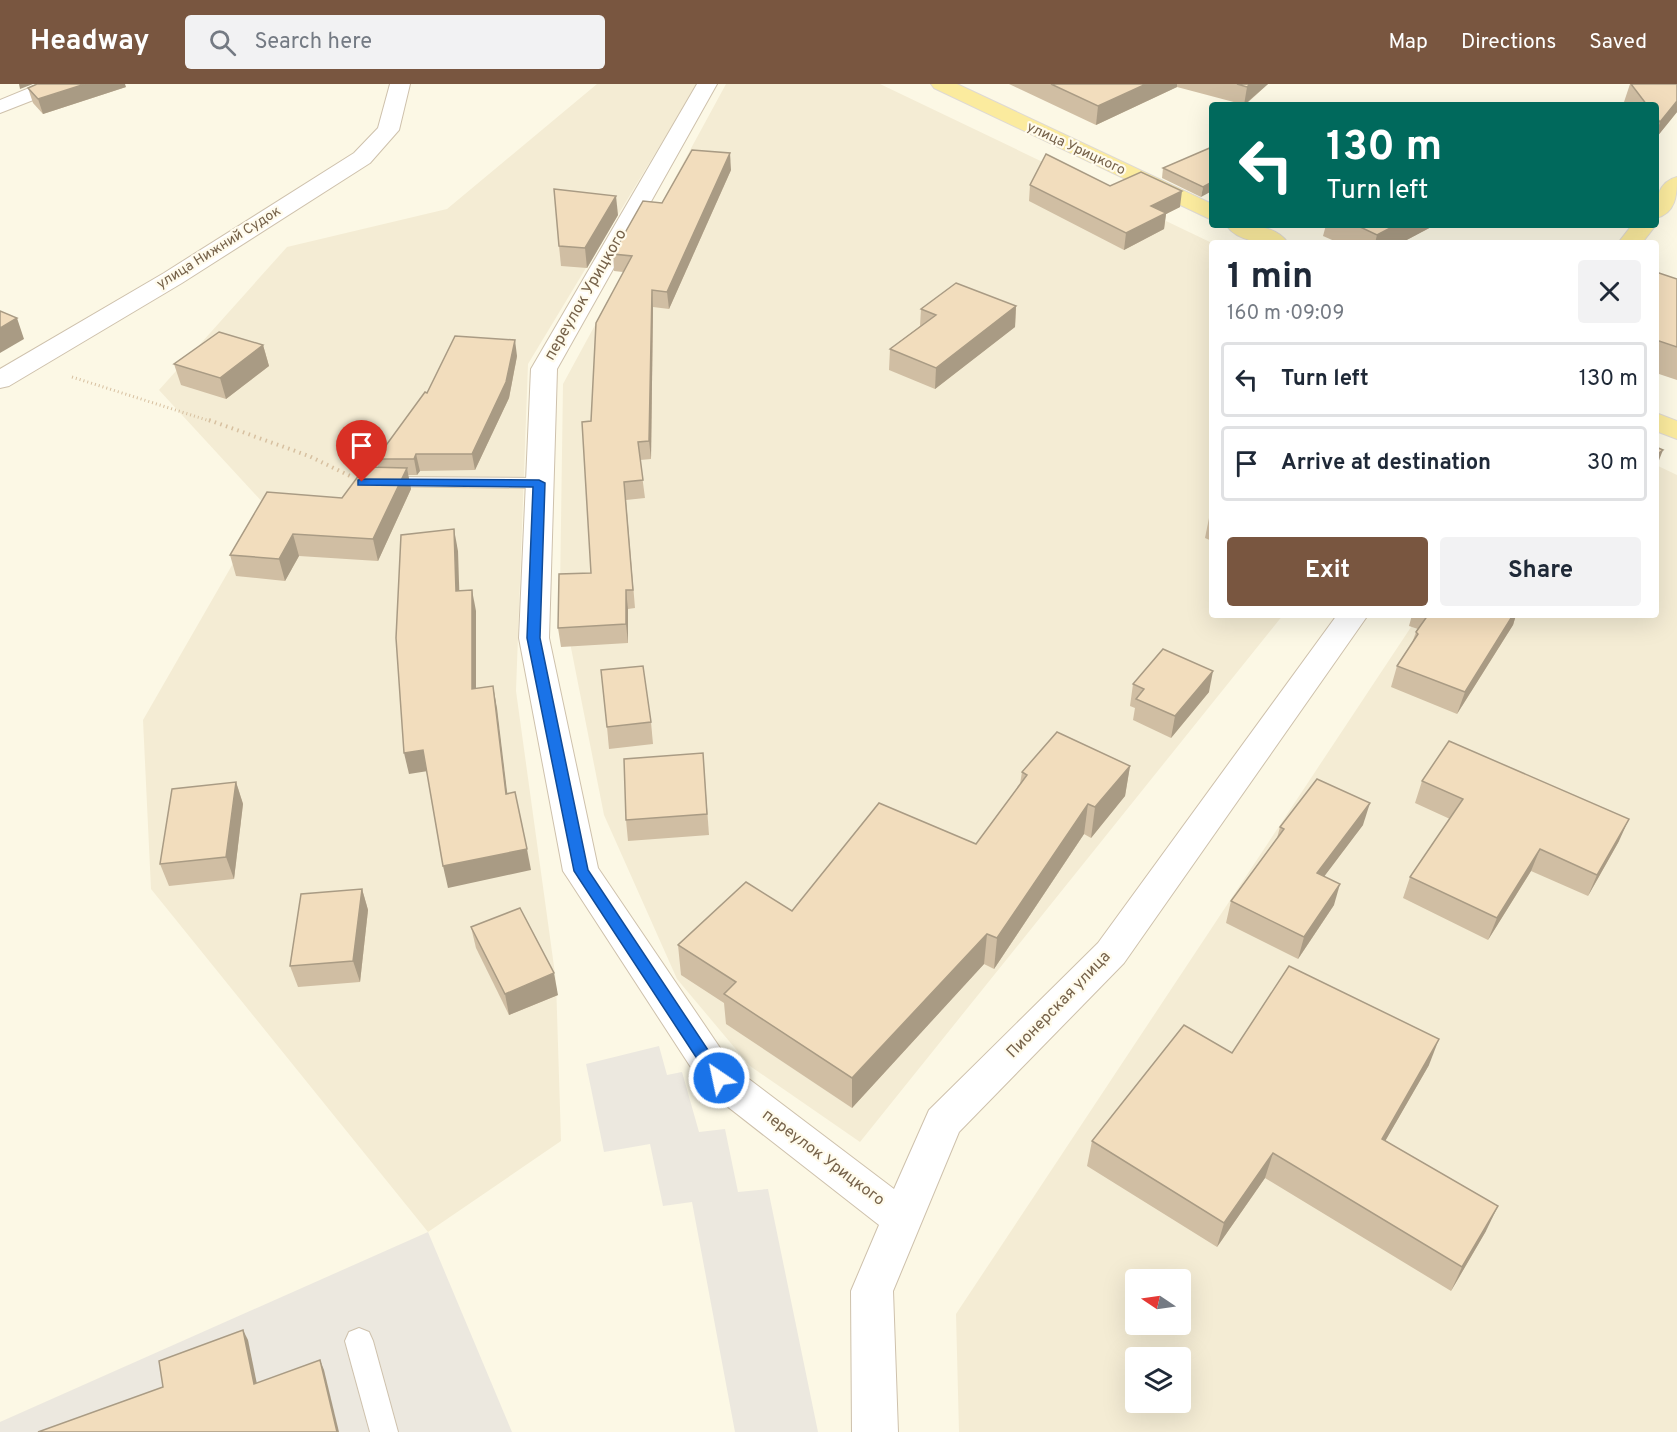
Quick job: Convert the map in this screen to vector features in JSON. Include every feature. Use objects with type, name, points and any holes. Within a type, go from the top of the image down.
[{"type":"main road","name":"улица Урицкого","points":[[941,84],[1209,212]]},
{"type":"main road","points":[[1659,206],[1677,184]]},
{"type":"main road","points":[[1244,228],[1270,240]]},
{"type":"main road","points":[[1632,240],[1642,228]]},
{"type":"main road","points":[[1659,422],[1677,431]]},
{"type":"street","points":[[0,107],[57,84]]},
{"type":"street","name":"улица Нижний Судок","points":[[0,380],[172,278],[362,158],[388,130],[400,84]]},
{"type":"street","name":"переулок Урицкого","points":[[707,84],[544,369],[534,638],[581,871],[719,1078],[902,1219]]},
{"type":"street","name":"Пионерская улица","points":[[875,1432],[872,1291],[943,1122],[1111,953],[1351,618]]},
{"type":"lane","points":[[362,482],[539,483]]},
{"type":"lane","points":[[359,1341],[384,1432]]},
{"type":"path","points":[[85,381],[130,393],[309,456],[362,482]]},
{"type":"shaded area","points":[[597,84],[697,84],[528,364],[516,691],[556,981],[561,1141],[428,1232],[151,889],[143,720],[266,506],[159,390],[287,247],[447,209]]},
{"type":"shaded area","points":[[726,84],[880,84],[1209,242],[1209,618],[1281,618],[860,1142],[750,1066],[677,979],[604,815],[560,592],[563,384]]},
{"type":"shaded area","points":[[1659,466],[1677,475],[1677,1432],[959,1432],[956,1314],[1417,618],[1659,618]]},
{"type":"shaded area","points":[[659,1046],[667,1075],[682,1072],[699,1132],[725,1129],[738,1192],[768,1189],[818,1432],[735,1432],[692,1202],[663,1206],[650,1144],[604,1152],[586,1064]]},
{"type":"shaded area","points":[[428,1232],[512,1432],[0,1432],[0,1422]]},
{"type":"building","points":[[37,84],[85,84],[38,99],[28,88]]},
{"type":"building","points":[[1051,84],[1146,84],[1098,106]]},
{"type":"building","points":[[1631,84],[1677,84],[1677,101],[1660,122],[1659,102],[1645,102]]},
{"type":"building","points":[[1209,148],[1209,184],[1203,187],[1163,168]]},
{"type":"building","points":[[692,150],[730,153],[667,292],[652,290],[649,441],[638,442],[643,480],[624,482],[633,590],[626,590],[626,624],[558,628],[559,574],[591,573],[582,422],[591,421],[596,323],[632,256],[613,254],[643,201],[662,203]]},
{"type":"building","points":[[1046,154],[1110,186],[1141,172],[1182,191],[1151,206],[1166,213],[1126,233],[1030,185]]},
{"type":"building","points":[[554,189],[616,196],[585,248],[559,246]]},
{"type":"building","points":[[1362,228],[1390,228],[1377,235]]},
{"type":"building","points":[[1659,273],[1677,279],[1677,347],[1659,341]]},
{"type":"building","points":[[956,283],[1016,306],[936,368],[890,349],[936,315],[921,309]]},
{"type":"building","points":[[0,311],[17,318],[0,328]]},
{"type":"building","points":[[219,332],[263,345],[220,378],[174,364]]},
{"type":"building","points":[[455,336],[515,340],[506,382],[472,454],[416,454],[414,459],[376,459],[425,392],[427,393]]},
{"type":"building","points":[[365,467],[407,468],[373,539],[293,534],[279,559],[230,555],[267,492],[342,498]]},
{"type":"building","points":[[454,529],[456,591],[472,590],[472,689],[493,686],[506,794],[515,792],[527,849],[443,866],[423,750],[404,753],[396,638],[401,535]]},
{"type":"building","points":[[1426,618],[1511,618],[1465,692],[1397,666],[1418,634],[1416,632]]},
{"type":"building","points":[[1163,649],[1213,671],[1175,716],[1136,699],[1144,689],[1133,684]]},
{"type":"building","points":[[643,666],[651,722],[607,727],[601,670]]},
{"type":"building","points":[[1057,732],[1130,766],[1095,807],[1088,804],[997,938],[987,934],[852,1078],[724,994],[736,982],[678,945],[746,882],[792,911],[879,803],[976,844],[1027,775],[1022,772]]},
{"type":"building","points":[[1449,741],[1629,819],[1597,875],[1540,849],[1497,918],[1410,877],[1463,799],[1422,781]]},
{"type":"building","points":[[703,753],[707,814],[626,820],[624,759]]},
{"type":"building","points":[[1317,779],[1370,803],[1317,873],[1340,884],[1304,937],[1231,901],[1284,829],[1280,827]]},
{"type":"building","points":[[236,782],[226,857],[160,864],[172,789]]},
{"type":"building","points":[[362,889],[353,961],[290,966],[301,894]]},
{"type":"building","points":[[520,908],[554,973],[505,994],[471,927]]},
{"type":"building","points":[[1289,966],[1439,1039],[1382,1139],[1498,1206],[1462,1267],[1273,1153],[1224,1223],[1092,1141],[1184,1025],[1232,1053]]},
{"type":"building","points":[[243,1330],[254,1384],[320,1360],[337,1432],[38,1432],[163,1387],[159,1361]]},
{"type":"route","points":[[362,482],[539,483],[534,638],[581,871],[719,1078]]}]
